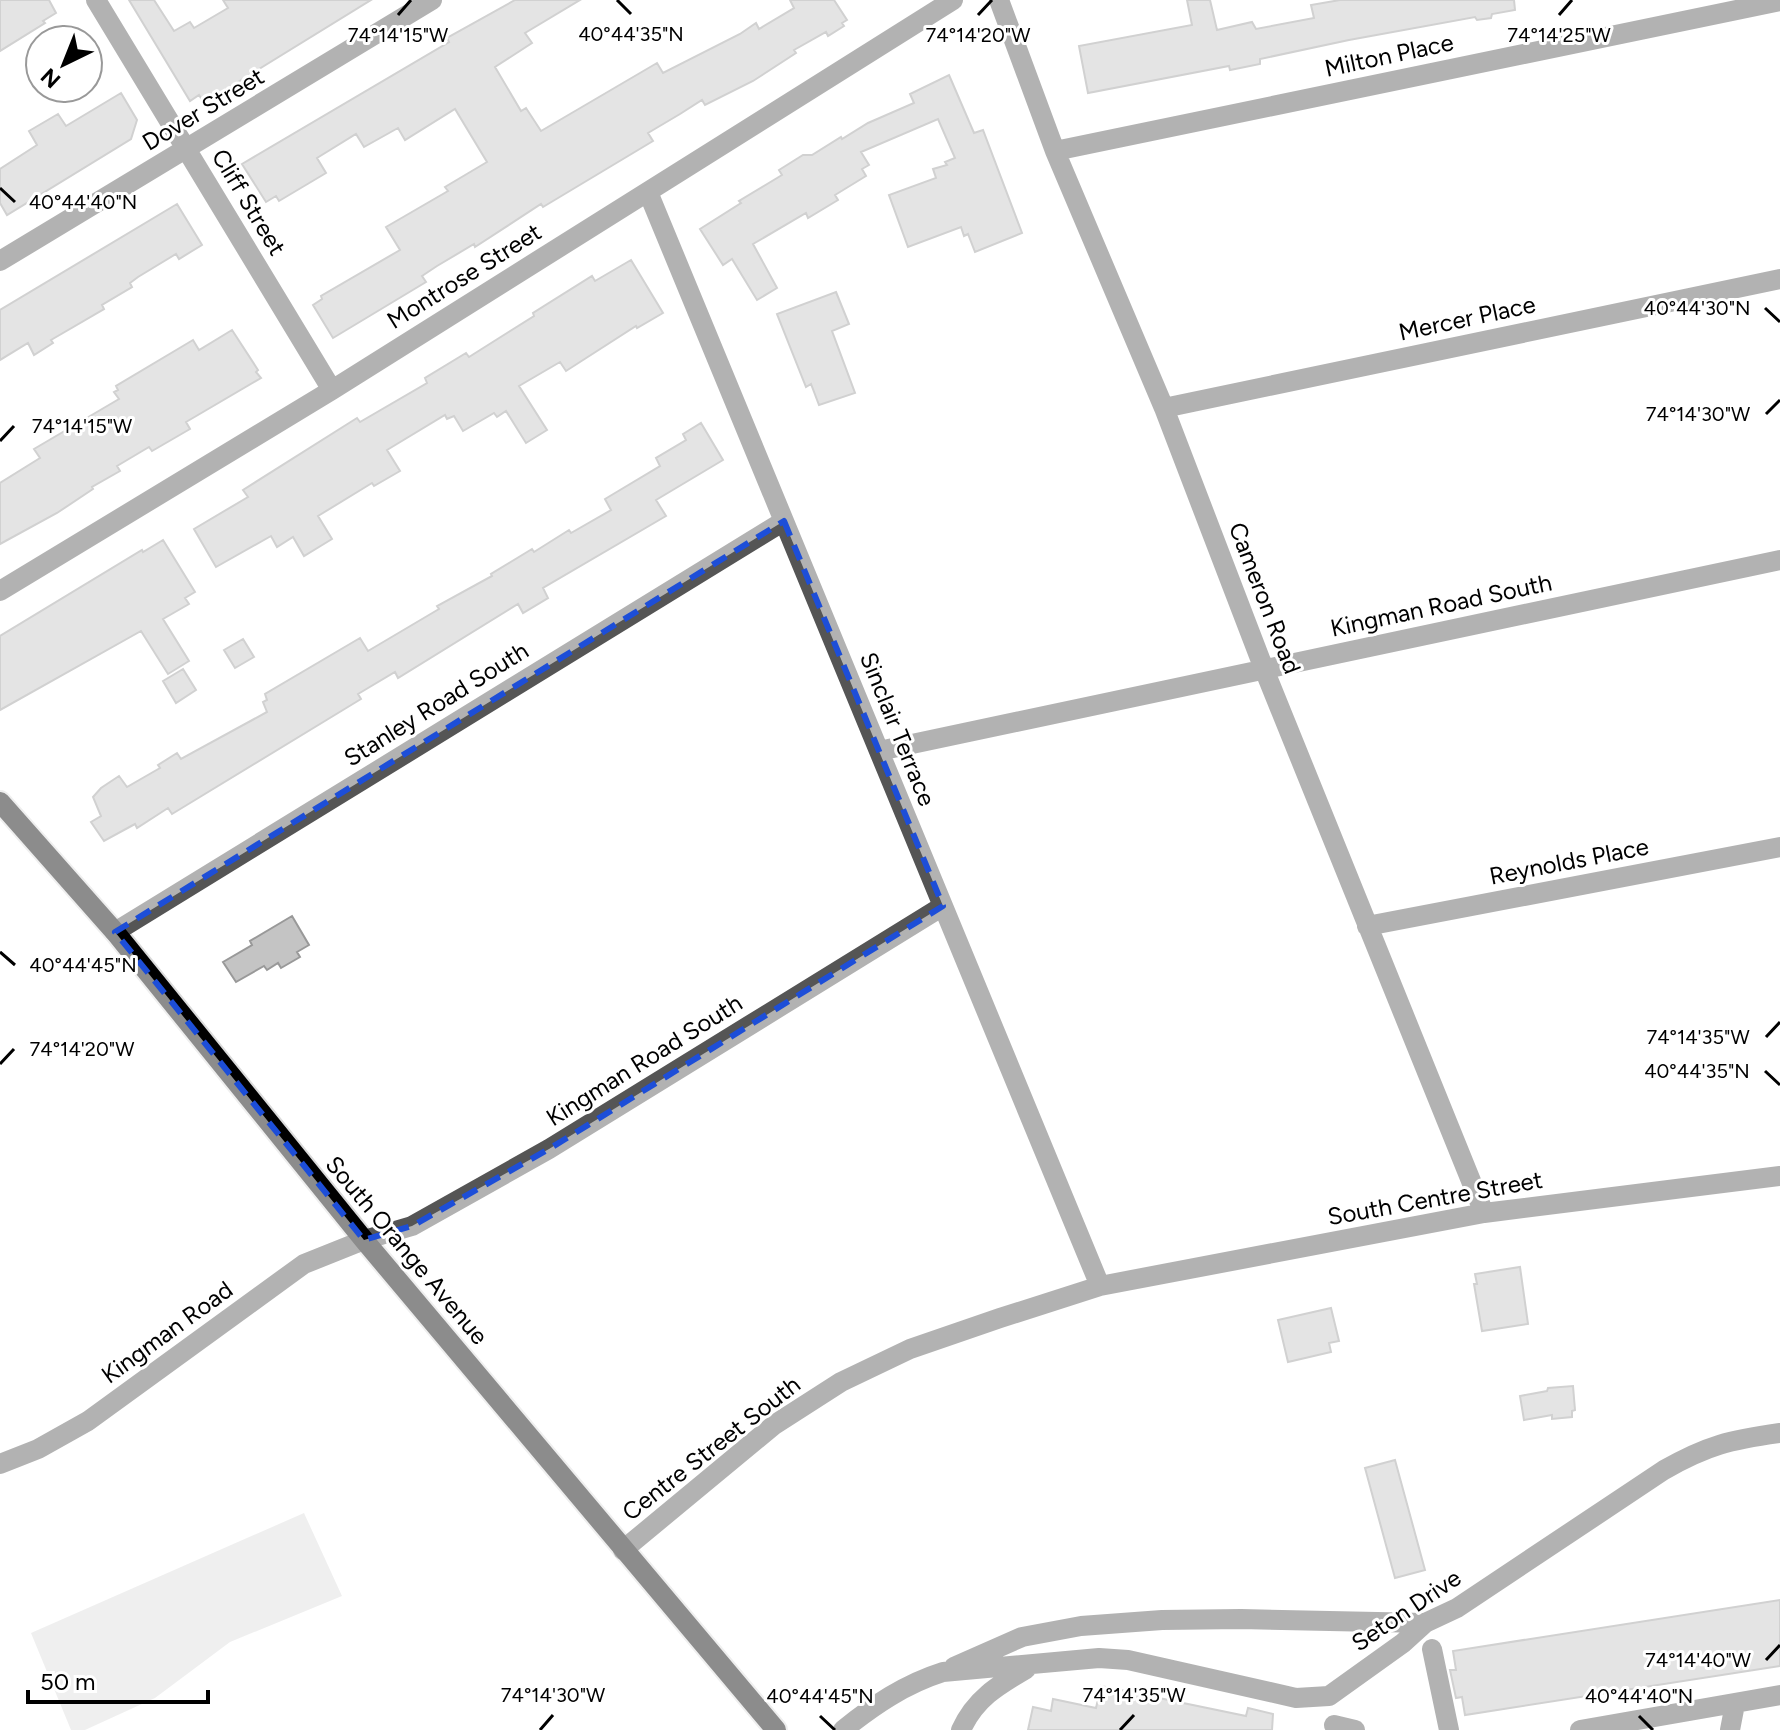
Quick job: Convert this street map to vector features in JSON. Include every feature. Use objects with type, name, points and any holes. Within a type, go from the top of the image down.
[{"type":"main road","name":"South Orange Avenue","points":[[0,803],[115,932],[364,1240],[776,1730]]},
{"type":"street","name":"Cliff Street","points":[[96,0],[332,390]]},
{"type":"street","name":"Dover Street","points":[[0,261],[432,0]]},
{"type":"street","name":"Montrose Street","points":[[0,591],[332,390],[953,0]]},
{"type":"street","name":"Cameron Road","points":[[999,0],[1055,151],[1164,408],[1264,669],[1484,1213]]},
{"type":"street","name":"Milton Place","points":[[1055,151],[1780,1]]},
{"type":"street","name":"Sinclair Terrace","points":[[648,192],[1100,1286]]},
{"type":"street","name":"Mercer Place","points":[[1164,408],[1780,279]]},
{"type":"street","name":"Stanley Road South","points":[[115,932],[784,521]]},
{"type":"street","name":"Kingman Road South","points":[[879,751],[1780,560]]},
{"type":"street","name":"Reynolds Place","points":[[1367,926],[1780,847]]},
{"type":"street","name":"Kingman Road South","points":[[364,1240],[412,1226],[549,1149],[943,906]]},
{"type":"street","name":"South Centre Street","points":[[1100,1286],[1484,1213],[1780,1176]]},
{"type":"street","name":"Kingman Road","points":[[0,1464],[38,1449],[88,1421],[304,1264],[364,1240]]},
{"type":"street","name":"Centre Street South","points":[[623,1550],[774,1425],[841,1382],[910,1349],[1100,1286]]},
{"type":"street","name":"Seton Drive","points":[[843,1730],[893,1694],[918,1680],[943,1672],[1099,1658],[1128,1660],[1296,1698],[1329,1696],[1403,1643],[1425,1623],[1457,1608],[1664,1470],[1695,1452],[1726,1441],[1780,1433]]},
{"type":"street","points":[[943,1672],[1022,1637],[1081,1626],[1162,1620],[1241,1619],[1425,1623]]},
{"type":"street","points":[[1432,1649],[1449,1730]]},
{"type":"street","name":"Seton Drive","points":[[961,1730],[970,1709],[999,1685],[1031,1665]]},
{"type":"street","points":[[1580,1730],[1695,1720],[1735,1704],[1780,1695]]},
{"type":"street","points":[[1730,1730],[1735,1704]]},
{"type":"street","points":[[1334,1725],[1355,1730]]},
{"type":"highlighted area","points":[[784,521],[943,906],[549,1149],[412,1226],[364,1240],[115,932]]},
{"type":"shaded area","points":[[304,1513],[342,1596],[230,1642],[155,1698],[85,1730],[71,1730],[31,1633]]},
{"type":"building","points":[[0,0],[49,0],[56,13],[43,21],[43,24],[24,24],[24,36],[0,51]]},
{"type":"building","points":[[129,0],[154,0],[174,31],[190,22],[194,28],[228,8],[223,0],[371,0],[204,103],[199,95],[190,101]]},
{"type":"building","points":[[515,0],[580,0],[525,33],[532,43],[495,67],[521,111],[526,108],[541,131],[657,63],[663,73],[756,23],[759,29],[794,8],[790,0],[834,0],[847,20],[842,23],[844,26],[828,36],[826,32],[794,50],[796,53],[753,81],[705,105],[702,100],[648,133],[653,141],[543,207],[541,204],[475,247],[474,244],[437,266],[422,276],[426,282],[333,338],[313,305],[322,299],[321,296],[400,250],[386,227],[448,191],[445,187],[487,162],[455,109],[405,140],[398,128],[364,147],[356,134],[317,158],[326,173],[279,201],[276,196],[266,202],[242,164],[449,42],[447,38]]},
{"type":"building","points":[[1187,0],[1210,0],[1217,30],[1252,22],[1256,29],[1314,18],[1311,5],[1340,0],[1514,0],[1515,10],[1492,14],[1491,18],[1477,20],[1475,17],[1349,40],[1260,59],[1260,64],[1230,70],[1229,66],[1088,93],[1079,46],[1192,25]]},
{"type":"building","points":[[949,75],[974,133],[983,130],[1022,233],[975,252],[968,234],[964,236],[961,227],[908,247],[889,195],[936,178],[933,169],[947,165],[945,162],[955,158],[938,119],[861,152],[869,165],[862,169],[866,176],[835,195],[838,200],[808,218],[806,213],[753,244],[777,288],[757,300],[732,259],[723,265],[700,229],[782,175],[779,170],[803,155],[812,155],[868,123],[914,103],[910,94]]},
{"type":"building","points":[[121,93],[137,120],[131,139],[7,215],[0,203],[0,169],[37,145],[29,131],[58,114],[66,126]]},
{"type":"building","points":[[177,204],[202,245],[179,259],[176,254],[138,277],[130,283],[132,287],[102,305],[104,309],[51,340],[53,343],[34,355],[28,343],[0,360],[0,310]]},
{"type":"building","points":[[631,260],[663,313],[636,326],[566,371],[560,362],[519,386],[547,430],[526,443],[506,411],[497,417],[494,413],[463,431],[454,416],[447,419],[445,415],[387,450],[400,471],[374,486],[372,483],[318,516],[332,539],[304,556],[293,537],[277,547],[271,536],[216,567],[194,529],[248,497],[243,490],[357,418],[360,422],[427,383],[425,378],[466,353],[469,357],[592,276],[595,281]]},
{"type":"building","points":[[836,292],[849,324],[832,331],[855,393],[819,405],[811,384],[806,387],[777,314]]},
{"type":"building","points":[[232,330],[261,378],[186,422],[190,429],[152,451],[149,447],[117,466],[120,471],[57,513],[0,544],[0,483],[40,458],[34,449],[119,399],[114,392],[118,390],[116,386],[193,340],[199,350]]},
{"type":"building","points":[[701,423],[723,460],[656,500],[666,516],[543,588],[548,598],[523,613],[518,604],[398,678],[395,672],[358,694],[361,699],[172,814],[168,808],[137,828],[135,824],[104,841],[91,822],[101,816],[93,797],[119,776],[127,787],[160,768],[158,765],[177,753],[181,759],[267,712],[263,702],[267,700],[265,694],[360,638],[368,651],[532,549],[534,552],[569,530],[571,533],[611,510],[605,499],[660,466],[656,458],[686,440],[683,434]]},
{"type":"building","points":[[163,540],[195,592],[185,598],[189,604],[163,619],[189,661],[168,674],[141,631],[0,710],[0,636]]},
{"type":"building","points":[[243,639],[254,657],[235,668],[224,650]]},
{"type":"building","points":[[183,669],[196,690],[176,703],[163,681]]},
{"type":"building","points":[[292,916],[309,945],[297,952],[300,957],[281,968],[278,963],[267,970],[264,966],[236,982],[223,962],[252,945],[250,941]]},
{"type":"building","points":[[1520,1267],[1528,1324],[1482,1331],[1475,1274]]},
{"type":"building","points":[[1331,1308],[1339,1341],[1329,1343],[1331,1352],[1288,1362],[1278,1320]]},
{"type":"building","points":[[1573,1386],[1575,1410],[1572,1417],[1552,1419],[1552,1415],[1524,1420],[1520,1396],[1547,1391],[1548,1388]]},
{"type":"building","points":[[1395,1460],[1425,1570],[1395,1578],[1365,1468]]},
{"type":"building","points":[[1780,1600],[1780,1666],[1465,1715],[1462,1697],[1456,1698],[1450,1670],[1456,1670],[1453,1651]]},
{"type":"building","points":[[1101,1686],[1246,1716],[1248,1708],[1273,1714],[1272,1730],[1028,1730],[1033,1707],[1051,1711],[1053,1699],[1096,1708]]}]
